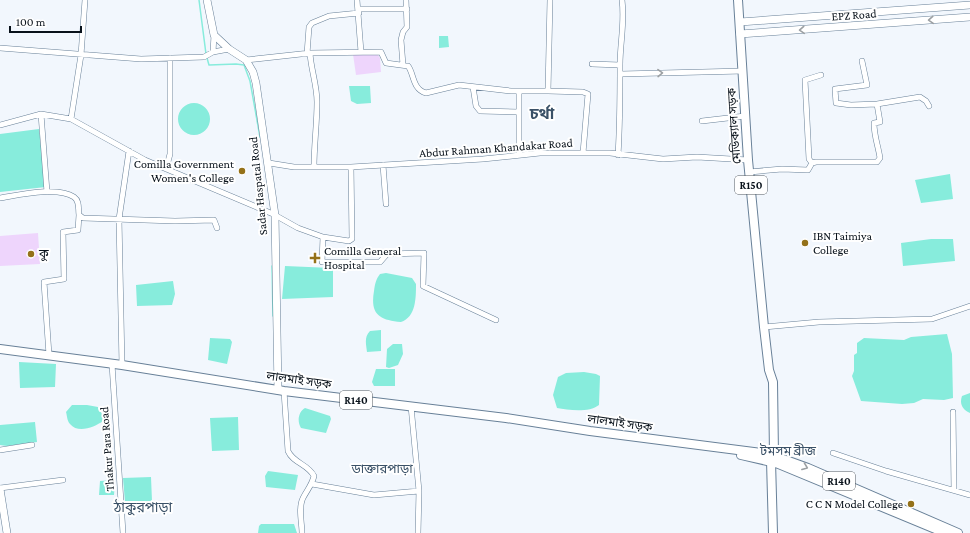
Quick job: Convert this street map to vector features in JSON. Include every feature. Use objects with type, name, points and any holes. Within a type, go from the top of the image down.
[{"type":"main road","points":[[207,0],[214,35],[229,49],[246,60]]},
{"type":"main road","name":"মেডিক্যাল সড়ক","points":[[738,0],[749,172],[764,327],[769,370],[773,382],[771,419],[772,458]]},
{"type":"main road","name":"EPZ Road","points":[[740,22],[970,4]]},
{"type":"main road","name":"EPZ Road","points":[[740,34],[970,17]]},
{"type":"main road","name":"Sadar Haspatal Road","points":[[246,60],[253,72],[256,83],[269,163],[281,391]]},
{"type":"main road","name":"লালমাই সড়ক","points":[[0,349],[122,365],[281,391],[506,418],[772,458],[958,533]]},
{"type":"main road","name":"R150","points":[[772,458],[773,533]]},
{"type":"main road","name":"R150","points":[[772,458],[778,533]]},
{"type":"main road","points":[[0,489],[7,533]]},
{"type":"main road","name":"লালমাই সড়ক","points":[[892,507],[945,533]]},
{"type":"street","points":[[71,119],[81,55],[85,0]]},
{"type":"street","points":[[357,0],[361,52]]},
{"type":"street","points":[[403,65],[401,40],[406,27],[406,0]]},
{"type":"street","points":[[548,91],[550,0]]},
{"type":"street","points":[[618,155],[620,65],[624,14],[622,0]]},
{"type":"street","points":[[314,167],[317,103],[316,82],[310,68],[308,54],[309,28],[312,23],[329,16],[359,11],[407,9]]},
{"type":"street","points":[[209,55],[214,35]]},
{"type":"street","points":[[0,48],[141,59],[209,55],[229,49]]},
{"type":"street","points":[[246,60],[308,54],[381,52],[386,63],[403,65],[410,69],[412,80],[420,90],[426,93],[455,85],[473,88],[519,91],[583,92],[588,94],[583,153]]},
{"type":"street","points":[[166,169],[170,154],[170,58]]},
{"type":"street","points":[[862,61],[867,85],[835,89],[836,103],[851,105],[877,104],[920,97],[926,101],[929,106]]},
{"type":"street","points":[[592,64],[620,65]]},
{"type":"street","points":[[621,74],[743,71]]},
{"type":"street","points":[[812,163],[809,159],[805,80],[821,75]]},
{"type":"street","points":[[473,88],[476,106],[480,111],[519,112]]},
{"type":"street","points":[[519,91],[519,155]]},
{"type":"street","points":[[812,163],[869,162],[880,160],[874,130],[874,123],[880,122],[877,104]]},
{"type":"street","points":[[41,114],[48,192]]},
{"type":"street","points":[[0,125],[41,114],[71,119],[129,151],[166,169],[272,214],[298,228],[323,237],[350,241],[352,239],[351,167]]},
{"type":"street","points":[[702,121],[746,116]]},
{"type":"street","points":[[122,365],[119,219],[129,151]]},
{"type":"street","name":"Abdur Rahman Khandakar Road","points":[[269,163],[294,167],[351,167],[519,155],[583,153],[663,159],[697,157],[748,160]]},
{"type":"street","points":[[749,172],[782,169],[808,170],[812,163]]},
{"type":"street","points":[[383,165],[386,204]]},
{"type":"street","points":[[0,198],[48,192],[64,194],[74,198],[78,203],[78,230],[63,232],[64,279],[44,282],[49,355]]},
{"type":"street","points":[[79,215],[83,218],[175,221],[214,220],[217,228]]},
{"type":"street","points":[[323,237],[320,261],[324,263],[380,262],[386,254],[424,253],[423,286],[496,320]]},
{"type":"street","points":[[764,327],[819,322],[932,319],[970,306]]},
{"type":"street","name":"Thakur Para Road","points":[[112,364],[123,533]]},
{"type":"street","points":[[281,391],[288,451],[293,458],[311,470],[314,476],[312,484],[302,499],[302,533]]},
{"type":"street","points":[[412,406],[420,491],[418,533]]},
{"type":"street","points":[[953,412],[954,490]]},
{"type":"street","points":[[0,450],[32,445]]},
{"type":"street","points":[[833,453],[886,471],[970,495]]},
{"type":"street","points":[[0,489],[63,480]]},
{"type":"street","points":[[312,484],[374,494],[420,491]]},
{"type":"shaded area","points":[[439,36],[448,36],[449,47],[439,48]]},
{"type":"shaded area","points":[[353,54],[378,55],[380,58],[381,72],[356,75]]},
{"type":"shaded area","points":[[349,86],[370,86],[371,103],[357,104],[351,101]]},
{"type":"shaded area","points":[[191,103],[197,103],[206,107],[210,119],[206,131],[197,135],[191,135],[182,131],[178,122],[178,116],[182,107]]},
{"type":"shaded area","points":[[39,129],[46,187],[0,192],[0,134]]},
{"type":"shaded area","points":[[950,174],[953,199],[921,203],[915,180]]},
{"type":"shaded area","points":[[38,233],[40,264],[0,266],[0,236]]},
{"type":"shaded area","points":[[931,239],[953,239],[955,261],[903,266],[901,243]]},
{"type":"shaded area","points":[[285,266],[332,268],[333,297],[282,299]]},
{"type":"shaded area","points":[[386,273],[412,278],[416,284],[414,306],[410,316],[401,322],[387,320],[382,317],[375,310],[373,305],[374,288],[376,282],[380,274]]},
{"type":"shaded area","points":[[173,281],[175,294],[172,305],[137,306],[136,285]]},
{"type":"shaded area","points":[[381,330],[381,351],[367,352],[366,341],[368,333],[370,331]]},
{"type":"shaded area","points":[[947,334],[952,354],[953,398],[944,400],[923,399],[914,403],[902,404],[861,401],[852,376],[854,371],[854,355],[857,353],[857,343],[864,338],[904,340],[911,337]]},
{"type":"shaded area","points":[[210,338],[230,339],[232,342],[227,364],[208,360]]},
{"type":"shaded area","points":[[393,344],[402,344],[403,354],[398,365],[389,368],[386,367],[387,349]]},
{"type":"shaded area","points":[[19,362],[56,364],[55,387],[20,388]]},
{"type":"shaded area","points":[[376,369],[395,369],[395,386],[374,386],[372,382]]},
{"type":"shaded area","points":[[584,372],[600,376],[599,405],[595,408],[584,410],[557,408],[553,395],[558,377],[566,373]]},
{"type":"shaded area","points":[[970,393],[970,413],[965,410],[961,402],[962,396]]},
{"type":"shaded area","points":[[72,405],[98,407],[103,416],[103,421],[96,425],[82,429],[73,427],[68,421],[66,412]]},
{"type":"shaded area","points":[[305,408],[330,416],[331,419],[326,433],[301,428],[299,417]]},
{"type":"shaded area","points":[[238,417],[239,450],[212,451],[210,418]]},
{"type":"shaded area","points":[[35,422],[37,442],[7,446],[0,445],[0,425]]},
{"type":"shaded area","points":[[268,471],[298,475],[295,490],[266,487],[265,476]]},
{"type":"shaded area","points":[[151,477],[152,501],[125,502],[123,478]]},
{"type":"shaded area","points":[[115,480],[114,495],[99,495],[100,481]]},
{"type":"shaded area","points":[[261,524],[294,524],[297,533],[258,533],[259,526]]},
{"type":"waterway","points":[[199,0],[206,54]]},
{"type":"waterway","points":[[207,58],[209,65],[244,65],[250,81],[260,137]]},
{"type":"waterway","points":[[272,266],[273,316]]},
{"type":"place","name":"Comilla Government Women's College","points":[[242,171]]},
{"type":"place","name":"IBN Taimiya College","points":[[805,243]]},
{"type":"place","name":"কু","points":[[31,254]]},
{"type":"place","name":"Comilla General Hospital","points":[[315,258]]},
{"type":"place","name":"C C N Model College","points":[[911,504]]},
{"type":"district","name":"চর্থা","points":[[542,113]]},
{"type":"district","name":"টমসম ব্রীজ","points":[[788,450]]},
{"type":"district","name":"ডাক্তারপাড়া","points":[[382,468]]},
{"type":"district","name":"ঠাকুরপাড়া","points":[[143,507]]}]
